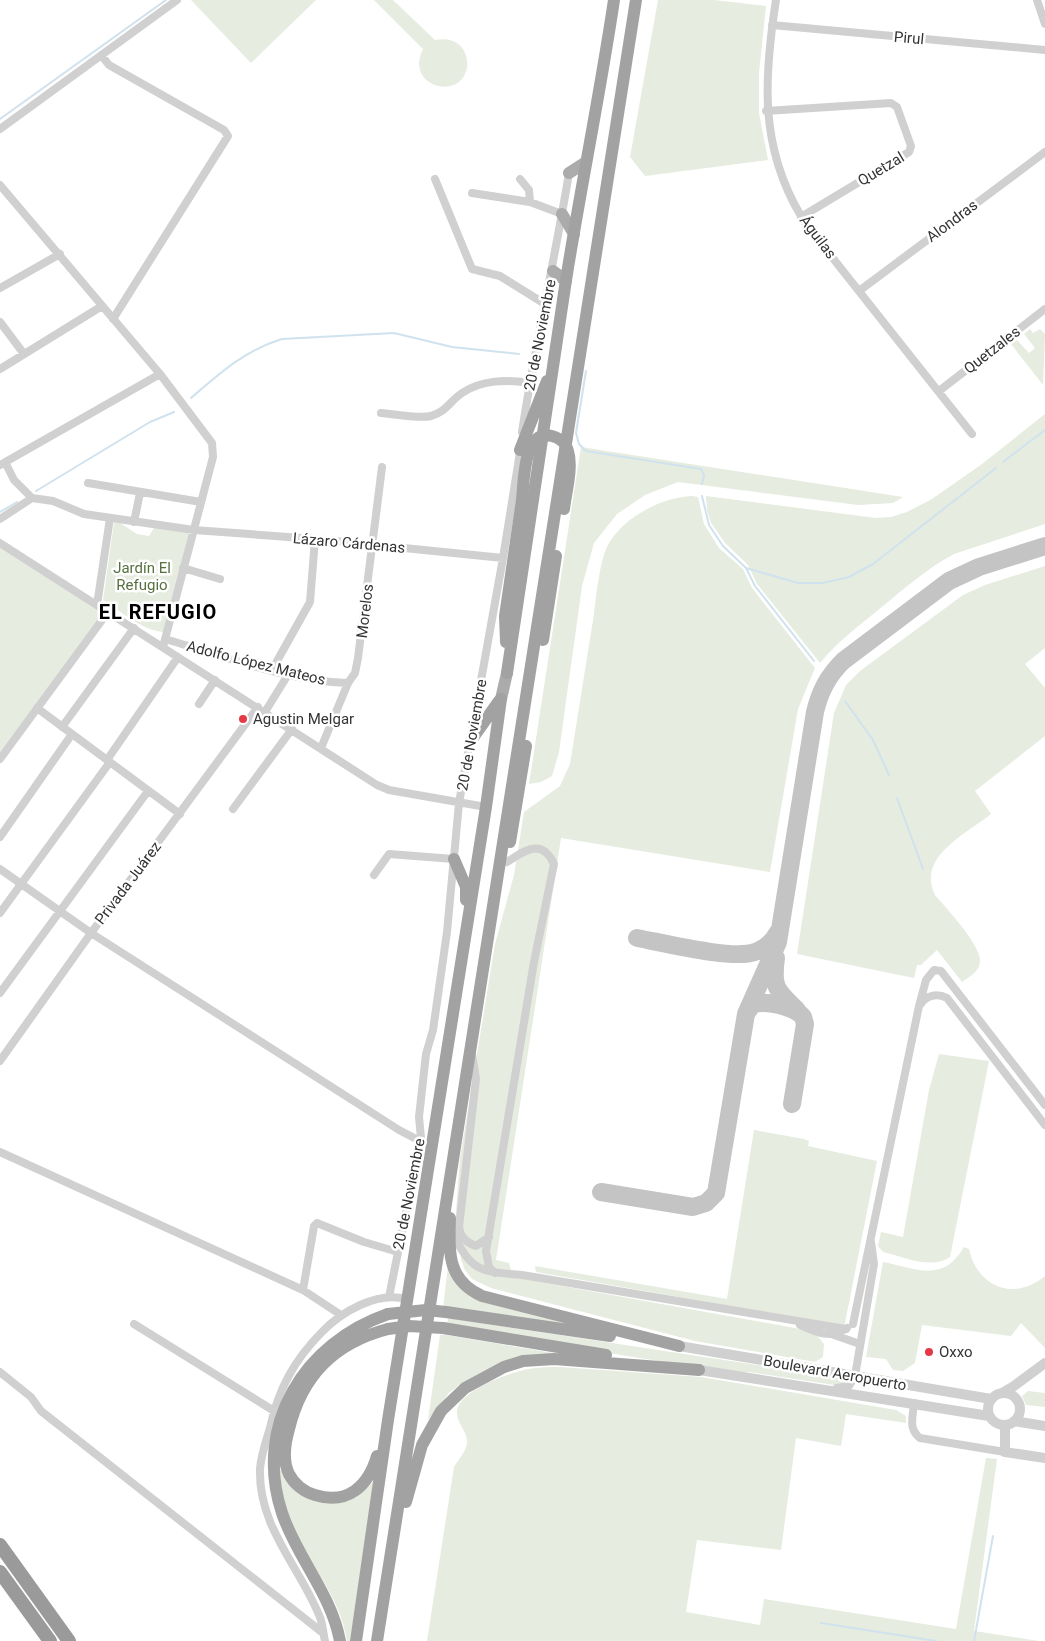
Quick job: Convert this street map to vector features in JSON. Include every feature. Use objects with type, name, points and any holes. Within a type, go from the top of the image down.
[{"type":"highway","points":[[507,673],[566,281],[586,162],[596,116],[614,0]]},
{"type":"highway","points":[[378,1641],[486,941],[636,0]]},
{"type":"highway","points":[[520,450],[555,360]]},
{"type":"highway","points":[[486,941],[507,862],[564,509],[568,452],[564,443],[552,436],[540,437],[530,447],[505,616],[507,673]]},
{"type":"highway","points":[[472,739],[500,699]]},
{"type":"highway","points":[[356,1641],[406,1299],[486,807],[500,699]]},
{"type":"highway","points":[[454,860],[466,887],[467,923]]},
{"type":"highway","points":[[453,1158],[450,1229],[452,1263],[463,1285],[482,1296],[679,1346]]},
{"type":"highway","points":[[340,1641],[328,1602],[292,1536],[282,1513],[275,1477],[275,1446],[289,1398],[314,1360],[346,1333],[388,1314],[426,1310],[679,1346]]},
{"type":"highway","points":[[388,1420],[376,1461],[369,1476],[354,1493],[334,1499],[322,1497],[302,1489],[289,1473],[285,1456],[287,1436],[295,1406],[308,1382],[323,1364],[341,1349],[368,1335],[388,1329],[409,1326],[443,1328],[485,1337],[699,1370]]},
{"type":"highway","points":[[384,1596],[422,1445],[441,1411],[465,1388],[504,1367],[523,1361],[554,1360],[699,1370]]},
{"type":"highway","points":[[0,1545],[69,1641]]},
{"type":"highway","points":[[0,1572],[50,1641]]},
{"type":"main road","points":[[569,173],[586,162]]},
{"type":"main road","points":[[562,214],[574,234]]},
{"type":"main road","points":[[553,271],[566,281]]},
{"type":"main road","points":[[500,699],[507,673]]},
{"type":"street","points":[[0,129],[177,0]]},
{"type":"street","name":"Águilas","points":[[776,0],[766,76],[766,111],[778,167],[801,216],[972,434]]},
{"type":"street","points":[[1036,0],[1045,24]]},
{"type":"street","name":"Pirul","points":[[772,26],[1045,50]]},
{"type":"street","points":[[101,55],[110,65],[224,130],[228,136],[113,319]]},
{"type":"street","name":"Quetzal","points":[[766,111],[891,103],[897,107],[911,146],[909,152],[801,216]]},
{"type":"street","name":"Alondras","points":[[859,291],[1045,152]]},
{"type":"street","name":"20 de Noviembre","points":[[389,1297],[420,1141],[421,1127],[419,1117],[426,1054],[433,1030],[454,860],[459,803],[504,558],[529,383],[553,271],[569,173]]},
{"type":"street","points":[[435,179],[472,269],[500,276],[546,304]]},
{"type":"street","points":[[520,179],[529,190],[530,202]]},
{"type":"street","points":[[0,185],[160,374],[212,443],[213,457],[164,643]]},
{"type":"street","points":[[472,193],[530,202],[562,214]]},
{"type":"street","points":[[0,288],[60,254]]},
{"type":"street","points":[[0,369],[102,306]]},
{"type":"street","name":"Quetzales","points":[[938,391],[1045,309]]},
{"type":"street","points":[[0,322],[24,354]]},
{"type":"street","points":[[0,519],[32,498],[14,480],[3,463],[160,374]]},
{"type":"street","points":[[381,413],[430,416],[447,409],[462,394],[484,384],[512,380],[529,383]]},
{"type":"street","name":"Morelos","points":[[321,748],[348,682],[355,673],[362,635],[382,467]]},
{"type":"street","points":[[88,484],[201,502]]},
{"type":"street","points":[[134,522],[140,493]]},
{"type":"street","name":"Lázaro Cárdenas","points":[[32,498],[53,501],[84,514],[194,530],[373,544],[504,558]]},
{"type":"street","points":[[97,605],[110,518]]},
{"type":"street","points":[[272,670],[310,602],[315,539]]},
{"type":"street","points":[[0,543],[134,628],[164,643],[178,657],[389,790],[486,807]]},
{"type":"street","points":[[183,568],[220,579]]},
{"type":"street","points":[[0,759],[108,612]]},
{"type":"street","points":[[62,727],[134,628]]},
{"type":"street","name":"Adolfo López Mateos","points":[[164,643],[328,682],[348,682]]},
{"type":"street","points":[[0,913],[108,761],[178,657]]},
{"type":"street","name":"Privada Juárez","points":[[0,1062],[90,933],[289,673]]},
{"type":"street","points":[[199,704],[215,680]]},
{"type":"street","points":[[37,708],[180,814]]},
{"type":"street","points":[[233,809],[292,729]]},
{"type":"street","points":[[0,837],[72,734]]},
{"type":"street","points":[[0,994],[148,791]]},
{"type":"street","points":[[495,1273],[489,1267],[487,1261],[489,1237],[534,962],[554,864],[549,854],[539,848],[526,849],[507,862]]},
{"type":"street","points":[[374,875],[389,854],[454,860]]},
{"type":"street","points":[[0,869],[90,933],[399,1130],[420,1141]]},
{"type":"street","points":[[853,1324],[919,1006],[926,980],[934,970],[941,971],[1045,1105]]},
{"type":"street","points":[[919,1006],[928,997],[934,995],[947,998],[1045,1125]]},
{"type":"street","points":[[470,1047],[476,1079],[459,1227],[463,1238],[476,1246],[489,1237]]},
{"type":"street","points":[[0,1152],[303,1290],[341,1315]]},
{"type":"street","points":[[303,1290],[314,1226],[317,1223],[364,1242],[398,1252]]},
{"type":"street","points":[[450,1229],[464,1254],[474,1266],[495,1273],[522,1275],[846,1329]]},
{"type":"street","points":[[741,1376],[752,1375],[843,1389],[849,1386],[855,1376],[875,1258],[871,1240]]},
{"type":"street","points":[[325,1641],[320,1616],[284,1552],[267,1516],[260,1467],[284,1382],[295,1363],[315,1339],[341,1315],[389,1297],[406,1299]]},
{"type":"street","points":[[834,1335],[865,1319]]},
{"type":"street","points":[[792,1320],[820,1333],[834,1335],[860,1344]]},
{"type":"street","points":[[134,1324],[274,1412]]},
{"type":"street","name":"Boulevard Aeropuerto","points":[[679,1346],[991,1399]]},
{"type":"street","points":[[1045,1363],[1014,1386],[991,1399],[988,1407],[989,1416],[995,1423],[1045,1426]]},
{"type":"street","name":"Boulevard Aeropuerto","points":[[699,1370],[989,1416]]},
{"type":"street","points":[[0,1372],[32,1397],[41,1411],[323,1632]]},
{"type":"street","points":[[1002,1393],[1012,1395],[1018,1403],[1019,1414],[1009,1423],[1005,1452]]},
{"type":"street","points":[[914,1403],[912,1426],[914,1433],[920,1438],[1045,1458]]},
{"type":"green space","points":[[191,0],[316,0],[251,63]]},
{"type":"green space","points":[[374,0],[393,0],[435,40],[443,39],[457,43],[465,53],[467,63],[467,68],[462,78],[454,85],[445,87],[435,85],[427,80],[421,72],[419,62],[423,49]]},
{"type":"green space","points":[[658,0],[714,0],[766,6],[759,73],[759,113],[768,160],[645,176],[630,157]]},
{"type":"green space","points":[[1030,329],[1033,333],[1040,329],[1045,334],[1043,385],[1011,344],[1017,340],[1029,353],[1035,348],[1024,334]]},
{"type":"green space","points":[[1045,414],[1045,524],[944,559],[917,578],[858,626],[834,647],[820,663],[757,584],[748,565],[725,543],[711,523],[707,511],[706,496],[876,518],[891,517],[907,512],[932,499],[982,464]]},
{"type":"green space","points":[[581,447],[903,497],[893,503],[858,505],[678,482],[645,495],[617,514],[594,543],[582,586],[559,752],[552,776],[541,782],[529,784]]},
{"type":"green space","points":[[692,496],[698,497],[704,524],[719,548],[743,569],[752,588],[815,668],[798,709],[770,872],[561,838],[496,1260],[509,1263],[512,1273],[523,1279],[806,1330],[815,1333],[824,1344],[823,1357],[815,1362],[695,1341],[491,1288],[472,1279],[465,1270],[461,1260],[456,1212],[460,1158],[495,944],[514,875],[524,812],[560,786],[570,764],[602,561],[607,547],[613,537],[632,518],[668,500]]},
{"type":"green space","name":"Jardín El Refugio","points":[[114,523],[120,523],[137,534],[149,536],[154,528],[189,533],[164,632],[148,628],[132,620],[103,600]]},
{"type":"green space","points":[[0,547],[104,614],[0,752]]},
{"type":"green space","points":[[1045,566],[1045,648],[1025,664],[1045,688],[1045,736],[975,791],[991,814],[946,848],[932,869],[931,881],[935,895],[970,937],[979,955],[978,969],[962,982],[937,950],[921,965],[917,965],[914,978],[797,954],[834,713],[846,685],[860,671],[963,595],[985,585]]},
{"type":"green space","points":[[939,1054],[989,1061],[950,1257],[943,1261],[926,1262],[883,1252],[878,1246],[881,1232],[903,1237],[929,1090]]},
{"type":"green space","points":[[754,1130],[804,1139],[809,1141],[808,1146],[877,1161],[843,1333],[828,1333],[821,1325],[812,1320],[536,1272],[535,1266],[727,1299]]},
{"type":"green space","points":[[964,1247],[969,1249],[973,1262],[980,1273],[988,1281],[998,1286],[1009,1289],[1021,1288],[1033,1284],[1045,1276],[1045,1348],[1021,1323],[1011,1336],[922,1325],[915,1363],[903,1371],[893,1370],[886,1359],[866,1357],[883,1262],[928,1271],[947,1266]]},
{"type":"green space","points":[[448,1266],[460,1286],[617,1335],[443,1308]]},
{"type":"green space","points":[[448,1318],[849,1379],[841,1386],[749,1372],[739,1374],[447,1327]]},
{"type":"green space","points":[[440,1335],[577,1357],[524,1357],[460,1384],[449,1393],[428,1420]]},
{"type":"green space","points":[[560,1367],[701,1377],[896,1410],[906,1416],[906,1423],[846,1414],[841,1446],[796,1438],[781,1550],[697,1540],[686,1612],[760,1625],[764,1599],[956,1629],[986,1458],[997,1459],[974,1631],[1039,1641],[427,1641],[454,1467],[464,1453],[467,1443],[466,1434],[460,1423],[457,1410],[467,1396],[499,1378],[533,1368]]},
{"type":"green space","points":[[1028,1391],[1045,1393],[1045,1407],[1026,1405],[1022,1396]]},
{"type":"green space","points":[[279,1469],[308,1497],[359,1495],[374,1481],[350,1641],[347,1641],[337,1607],[303,1547],[288,1515],[283,1498]]},
{"type":"waterway","points":[[0,119],[166,0]]},
{"type":"waterway","points":[[191,398],[244,356],[282,339],[394,333],[452,347],[519,354]]},
{"type":"waterway","points":[[586,371],[576,433],[579,444],[586,451],[701,469],[704,475],[702,484]]},
{"type":"waterway","points":[[36,491],[150,422],[174,412]]},
{"type":"waterway","points":[[1003,462],[1045,430]]},
{"type":"waterway","points":[[746,568],[798,583],[823,583],[849,577],[873,564],[996,468]]},
{"type":"waterway","points":[[702,496],[709,525],[723,546],[746,568],[755,586],[814,661]]},
{"type":"waterway","points":[[0,512],[17,502]]},
{"type":"waterway","points":[[845,701],[873,740],[889,775]]},
{"type":"waterway","points":[[897,798],[923,869]]},
{"type":"waterway","points":[[974,1641],[993,1536]]},
{"type":"waterway","points":[[821,1623],[936,1641]]},
{"type":"taxiway","points":[[601,1192],[693,1207],[706,1203],[716,1193],[746,1014],[778,942],[815,712],[819,697],[833,672],[843,661],[949,581],[979,567],[1045,546]]},
{"type":"taxiway","points":[[637,938],[698,950],[744,954],[762,949],[778,932]]},
{"type":"taxiway","points":[[776,958],[775,982],[777,987],[784,998],[797,1010]]},
{"type":"taxiway","points":[[746,1014],[752,1005],[764,1003],[787,1007],[803,1017],[805,1024],[792,1104]]},
{"type":"place","name":"Agustin Melgar","points":[[243,719]]},
{"type":"place","name":"Oxxo","points":[[929,1352]]},
{"type":"district","name":"EL REFUGIO","points":[[158,612]]}]
